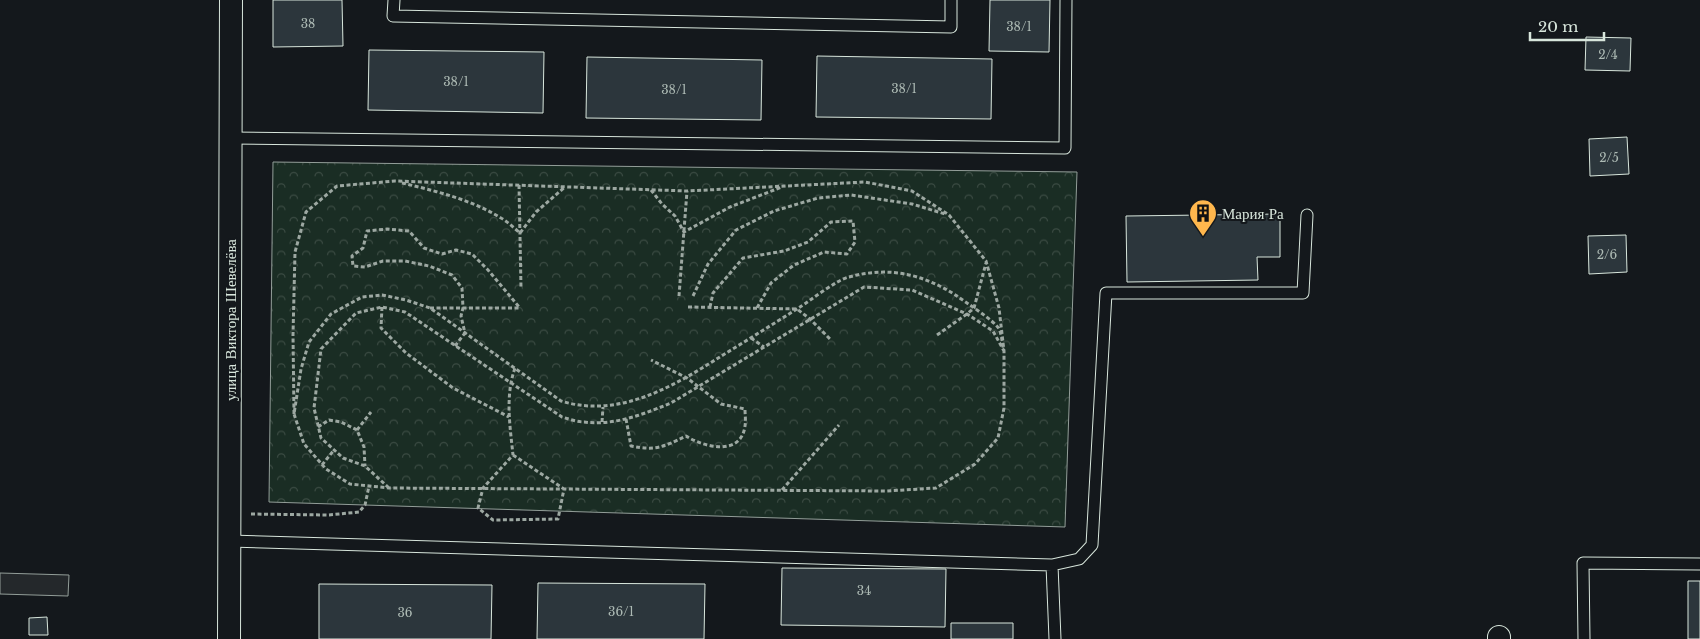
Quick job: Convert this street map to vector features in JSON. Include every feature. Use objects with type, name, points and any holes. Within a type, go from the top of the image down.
[{"type":"street","name":"улица Виктора Шевелёва","points":[[229,639],[231,0]]},
{"type":"lane","points":[[394,0],[393,16],[951,27],[951,0]]},
{"type":"lane","points":[[230,138],[1065,148],[1066,0]]},
{"type":"lane","points":[[229,541],[1052,565],[1079,559],[1092,545],[1106,292],[1303,293],[1307,215]]},
{"type":"lane","points":[[1584,639],[1583,563],[1700,564]]},
{"type":"lane","points":[[1052,565],[1055,639]]},
{"type":"path","points":[[395,181],[432,190],[478,206],[502,218],[520,232]]},
{"type":"path","points":[[395,181],[519,185],[687,191],[865,182],[912,191],[949,215],[986,261],[999,308],[1004,351],[1004,408],[998,438],[975,464],[936,488],[886,491],[389,488],[350,484],[326,469],[304,444],[294,414],[292,335],[295,252],[306,212],[337,186],[395,181]]},
{"type":"path","points":[[519,185],[521,288]]},
{"type":"path","points":[[684,232],[730,206],[785,186]]},
{"type":"path","points":[[520,232],[536,212],[566,187]]},
{"type":"path","points":[[651,190],[675,216],[684,232]]},
{"type":"path","points":[[679,296],[687,191]]},
{"type":"path","points":[[692,296],[708,264],[736,230],[774,211],[818,198],[850,196],[912,204],[949,215]]},
{"type":"path","points":[[710,307],[713,293],[743,258],[784,251],[808,242],[831,222],[853,221],[855,242],[848,254],[824,252],[794,265],[771,283],[757,308]]},
{"type":"path","points":[[430,308],[462,308],[520,308],[472,254],[456,250],[442,254],[424,248],[409,231],[387,228],[368,231],[363,248],[352,256],[353,266],[364,267],[382,261],[405,261],[429,266],[452,276],[462,288],[462,308],[461,316],[465,333]]},
{"type":"path","points":[[937,334],[974,308],[986,261]]},
{"type":"path","points":[[294,414],[301,369],[309,342],[331,314],[362,298],[382,295],[430,308],[561,401],[576,406],[603,407],[655,394],[687,378],[847,277],[897,272],[915,275],[941,286],[998,327],[1004,351]]},
{"type":"path","points":[[389,488],[365,466],[343,458],[321,438],[314,408],[320,349],[356,313],[382,306],[405,312],[562,417],[585,423],[614,422],[645,414],[671,403],[864,287],[912,290],[967,314],[993,331],[1004,351]]},
{"type":"path","points":[[382,306],[381,328],[406,353],[453,388],[510,417]]},
{"type":"path","points":[[688,307],[797,309],[810,319],[830,340]]},
{"type":"path","points":[[455,346],[465,333]]},
{"type":"path","points":[[751,338],[764,347]]},
{"type":"path","points":[[626,419],[631,446],[646,449],[663,447],[686,436],[697,443],[724,448],[738,441],[746,428],[745,410],[721,404],[687,378],[652,360]]},
{"type":"path","points":[[515,368],[510,382],[513,455],[483,488],[478,508],[493,520],[558,519],[564,489]]},
{"type":"path","points":[[602,422],[603,407]]},
{"type":"path","points":[[357,430],[371,412]]},
{"type":"path","points":[[318,427],[329,420],[341,422],[357,430],[364,447],[365,466]]},
{"type":"path","points":[[782,490],[839,425]]},
{"type":"path","points":[[322,465],[334,450]]},
{"type":"path","points":[[513,455],[564,489]]},
{"type":"path","points":[[229,514],[329,515],[359,512],[365,505],[369,486]]},
{"type":"green space","points":[[273,162],[1077,172],[1065,527],[269,502]]},
{"type":"shaded area","points":[[0,573],[69,575],[68,596],[0,594]]},
{"type":"building","points":[[273,0],[342,0],[343,46],[273,47]]},
{"type":"building","points":[[990,0],[1050,0],[1049,52],[989,51]]},
{"type":"building","points":[[1586,37],[1631,38],[1630,71],[1585,70]]},
{"type":"building","points":[[369,50],[544,52],[543,113],[368,110]]},
{"type":"building","points":[[817,56],[992,59],[991,119],[816,117]]},
{"type":"building","points":[[587,57],[762,60],[761,120],[586,118]]},
{"type":"building","points":[[1627,137],[1629,174],[1590,176],[1589,139]]},
{"type":"building","name":"Мария Ра","points":[[1280,214],[1280,257],[1257,257],[1258,280],[1127,282],[1126,216]]},
{"type":"building","points":[[1626,235],[1627,272],[1589,274],[1588,236]]},
{"type":"building","points":[[782,568],[946,569],[945,627],[781,625]]},
{"type":"building","points":[[1688,581],[1700,581],[1700,639],[1688,639]]},
{"type":"building","points":[[538,583],[705,584],[704,639],[537,639]]},
{"type":"building","points":[[319,584],[492,585],[491,639],[319,639]]},
{"type":"building","points":[[47,617],[48,635],[29,635],[29,618]]},
{"type":"building","points":[[951,623],[1013,623],[1013,639],[951,639]]},
{"type":"place","name":"Мария Ра","points":[[1203,237]]}]
